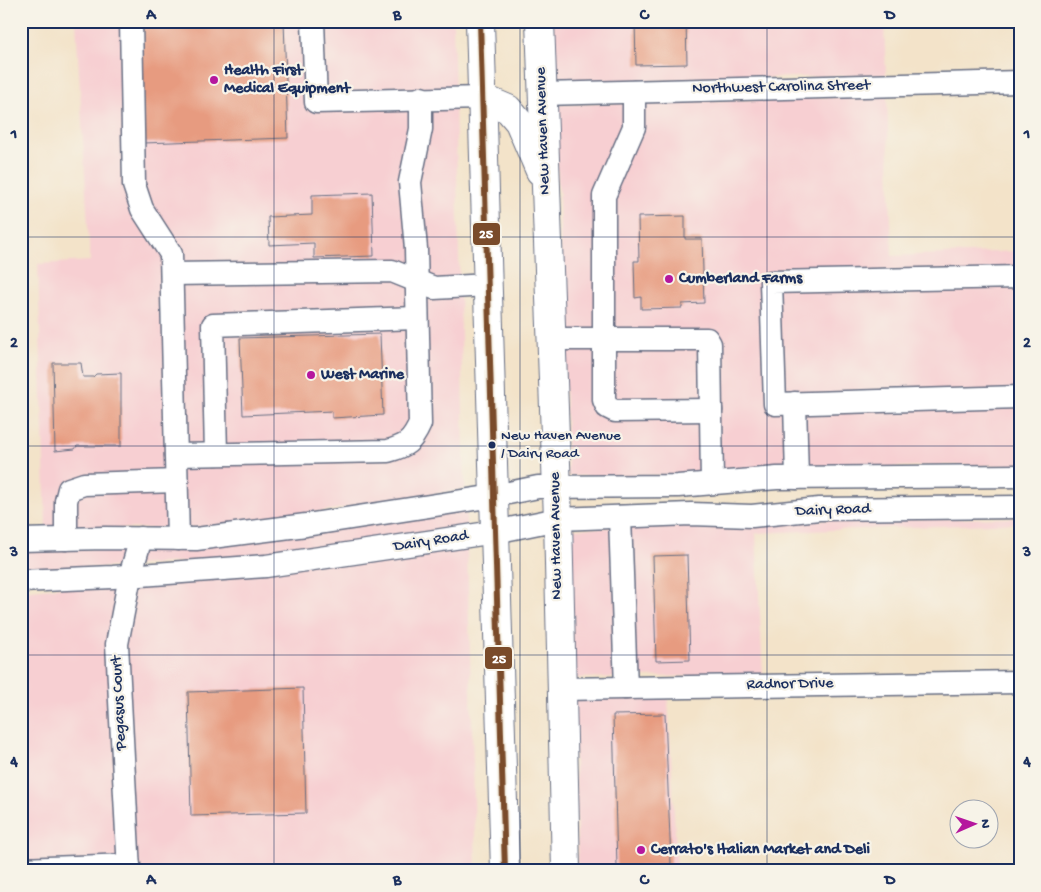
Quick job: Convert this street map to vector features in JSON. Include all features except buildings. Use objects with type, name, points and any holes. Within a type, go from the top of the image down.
[{"type":"main road","points":[[480,21],[505,871]]},
{"type":"main road","name":"New Haven Avenue","points":[[540,21],[558,519],[566,871]]},
{"type":"main road","points":[[482,98],[508,109],[519,122],[546,189]]},
{"type":"street","points":[[131,21],[134,185],[142,209],[171,254],[178,539]]},
{"type":"street","points":[[313,21],[316,102],[482,98]]},
{"type":"street","name":"Northwest Carolina Street","points":[[543,94],[1020,82]]},
{"type":"street","points":[[634,92],[634,127],[604,196],[604,400],[607,407],[615,411],[711,410]]},
{"type":"street","points":[[176,455],[388,451],[404,447],[415,435],[420,424],[416,249],[410,182],[421,129],[421,98]]},
{"type":"street","points":[[172,274],[392,271],[434,288],[488,285]]},
{"type":"street","points":[[1020,277],[771,282],[775,404],[1020,397]]},
{"type":"street","points":[[216,454],[214,325],[417,318]]},
{"type":"street","points":[[551,339],[707,339],[710,344],[712,484]]},
{"type":"street","points":[[795,404],[797,478]]},
{"type":"street","name":"Dairy Road","points":[[21,540],[196,539],[306,525],[376,512],[494,496],[538,487],[678,486],[797,478],[1020,476]]},
{"type":"street","points":[[66,539],[66,501],[69,488],[84,484],[177,481]]},
{"type":"street","name":"Dairy Road","points":[[21,581],[130,576],[266,566],[495,532],[558,519],[691,514],[752,516],[819,509],[1020,507]]},
{"type":"street","points":[[620,517],[626,688]]},
{"type":"street","name":"Pegasus Court","points":[[129,868],[117,644],[130,576],[140,538]]},
{"type":"street","name":"Radnor Drive","points":[[561,689],[1020,682]]},
{"type":"street","points":[[21,869],[129,868]]},
{"type":"shaded area","points":[[76,21],[453,21],[465,489],[305,514],[195,528],[46,529],[38,264],[90,261]]},
{"type":"shaded area","points":[[553,21],[884,21],[886,75],[555,83]]},
{"type":"shaded area","points":[[887,96],[892,256],[1020,251],[1020,466],[945,465],[678,475],[568,476],[559,196],[561,195],[558,187],[555,105]]},
{"type":"shaded area","points":[[466,511],[466,526],[264,556],[112,567],[21,570],[21,551],[105,548]]},
{"type":"shaded area","points":[[1020,518],[1020,523],[756,533],[763,675],[573,678],[570,529],[820,520]]},
{"type":"shaded area","points":[[467,547],[476,871],[21,871],[21,591]]},
{"type":"shaded area","points":[[668,698],[677,871],[578,871],[573,699]]},
{"type":"transit line","name":"25","points":[[480,21],[505,871]]},
{"type":"place","name":"Health First Medical Equipment","points":[[214,80]]},
{"type":"place","name":"Cumberland Farms","points":[[669,279]]},
{"type":"place","name":"West Marine","points":[[311,375]]},
{"type":"place","name":"New Haven Avenue / Dairy Road","points":[[492,445]]},
{"type":"place","name":"Cerrato's Italian Market and Deli","points":[[641,850]]}]
